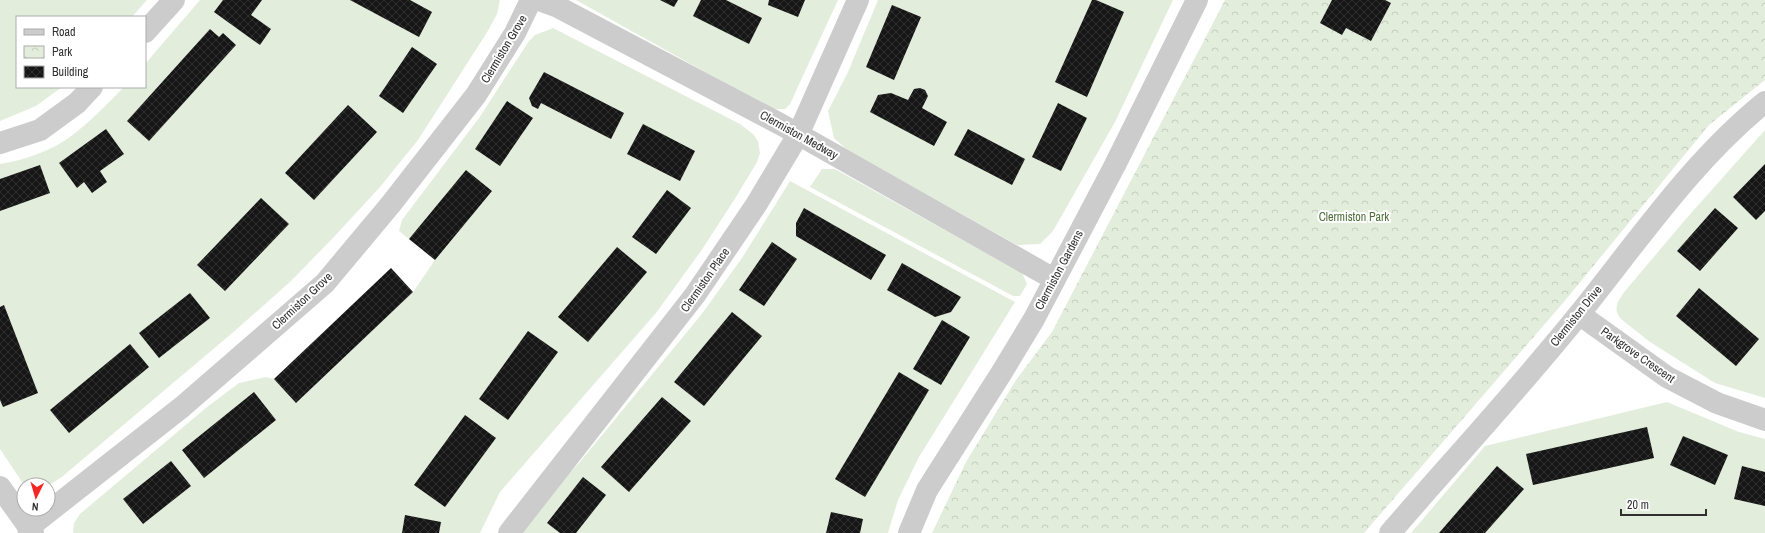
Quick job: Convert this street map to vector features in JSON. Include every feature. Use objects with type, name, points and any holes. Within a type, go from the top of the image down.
[{"type":"street","points":[[146,31],[174,0]]},
{"type":"street","name":"Clermiston Grove","points":[[31,531],[182,407],[325,283],[391,204],[476,95],[515,33],[531,0]]},
{"type":"street","name":"Clermiston Medway","points":[[539,0],[565,11],[780,124],[1054,279]]},
{"type":"street","name":"Clermiston Place","points":[[509,533],[695,295],[756,205],[798,135],[858,0]]},
{"type":"street","name":"Clermiston Gardens","points":[[909,533],[927,490],[1034,319],[1115,165],[1196,0]]},
{"type":"street","points":[[0,143],[40,130],[77,103],[91,88]]},
{"type":"street","name":"Clermiston Drive","points":[[1390,533],[1580,314],[1631,248],[1721,140],[1765,102]]},
{"type":"street","name":"Parkgrove Crescent","points":[[1580,314],[1668,377],[1718,403],[1765,420]]},
{"type":"street","points":[[0,487],[31,531]]},
{"type":"green space","points":[[0,0],[147,0],[133,16],[16,16],[16,88],[61,88],[36,106],[0,121]]},
{"type":"green space","points":[[200,0],[500,0],[497,14],[486,34],[418,140],[380,187],[291,281],[237,329],[63,476],[56,481],[56,477],[19,477],[0,449],[0,164],[39,154],[58,145],[87,123],[123,88],[146,88],[146,63]]},
{"type":"green space","points":[[576,0],[838,0],[790,104],[785,109],[771,109]]},
{"type":"green space","points":[[878,0],[1173,0],[1115,122],[1053,231],[1040,244],[1017,245],[846,149],[834,138],[828,111],[848,72]]},
{"type":"green space","name":"Clermiston Park","points":[[1225,0],[1765,0],[1765,80],[1709,125],[1563,303],[1364,533],[932,533],[966,462],[1016,380],[1052,332]]},
{"type":"green space","points":[[553,28],[740,124],[753,134],[758,141],[760,153],[757,162],[736,197],[701,251],[656,313],[500,492],[480,533],[73,533],[74,523],[80,514],[207,407],[239,383],[266,377],[274,379],[297,402],[413,292],[435,260],[399,231],[402,220],[479,118],[529,41],[535,35]]},
{"type":"green space","points":[[1765,130],[1765,398],[1715,383],[1650,342],[1621,319],[1616,308],[1625,291],[1685,220]]},
{"type":"green space","points":[[822,169],[835,169],[1022,273],[1027,284],[1020,296],[1013,296],[810,187]]},
{"type":"green space","points":[[790,181],[1015,302],[919,457],[898,500],[888,533],[522,533],[539,505],[579,463],[701,315],[742,258]]},
{"type":"green space","points":[[1667,402],[1739,432],[1765,439],[1765,533],[1411,533],[1485,446]]},
{"type":"building","points":[[223,0],[262,0],[251,15],[271,29],[260,45],[214,12]]},
{"type":"building","points":[[350,0],[410,0],[432,12],[419,37]]},
{"type":"building","points":[[660,0],[678,0],[674,7]]},
{"type":"building","points":[[701,0],[726,0],[762,18],[749,44],[693,16]]},
{"type":"building","points":[[769,0],[805,0],[798,17],[768,5]]},
{"type":"building","points":[[1092,0],[1096,0],[1124,12],[1087,97],[1055,82]]},
{"type":"building","points":[[1332,0],[1385,0],[1391,3],[1371,41],[1346,28],[1342,35],[1320,23]]},
{"type":"building","points":[[892,5],[921,17],[894,80],[866,67]]},
{"type":"building","points":[[210,29],[219,37],[223,33],[236,45],[149,141],[127,121]]},
{"type":"building","points":[[412,47],[437,64],[403,113],[379,96]]},
{"type":"building","points":[[544,72],[624,113],[611,139],[541,103],[538,109],[532,106],[529,98]]},
{"type":"building","points":[[920,88],[925,90],[928,96],[922,108],[947,122],[934,146],[870,112],[878,95],[891,93],[908,100],[914,89]]},
{"type":"building","points":[[507,101],[533,118],[500,166],[475,149]]},
{"type":"building","points":[[1058,103],[1087,118],[1061,171],[1032,157]]},
{"type":"building","points":[[348,105],[377,132],[314,200],[285,173]]},
{"type":"building","points":[[643,124],[695,151],[680,181],[627,154]]},
{"type":"building","points":[[106,129],[124,154],[100,171],[107,182],[92,193],[84,182],[77,188],[59,163]]},
{"type":"building","points":[[968,129],[1025,159],[1012,185],[954,155]]},
{"type":"building","points":[[1765,164],[1765,211],[1756,220],[1733,197]]},
{"type":"building","points":[[40,165],[50,193],[0,211],[0,179]]},
{"type":"building","points":[[466,170],[492,191],[435,260],[409,239]]},
{"type":"building","points":[[667,190],[691,208],[656,254],[632,237]]},
{"type":"building","points":[[261,198],[289,224],[225,291],[197,265]]},
{"type":"building","points":[[804,208],[886,255],[871,280],[796,236],[796,223]]},
{"type":"building","points":[[1715,208],[1738,228],[1700,271],[1677,251]]},
{"type":"building","points":[[772,242],[797,259],[764,306],[739,290]]},
{"type":"building","points":[[617,247],[647,272],[588,342],[558,317]]},
{"type":"building","points":[[902,263],[961,297],[951,312],[935,317],[887,290]]},
{"type":"building","points":[[391,268],[413,292],[296,403],[274,379]]},
{"type":"building","points":[[1699,288],[1759,339],[1736,366],[1676,316]]},
{"type":"building","points":[[190,293],[210,318],[159,358],[139,333]]},
{"type":"building","points":[[4,305],[38,393],[3,407],[0,400],[0,307]]},
{"type":"building","points":[[732,312],[762,336],[704,406],[674,382]]},
{"type":"building","points":[[942,320],[970,337],[941,385],[913,369]]},
{"type":"building","points":[[528,331],[558,352],[508,420],[479,399]]},
{"type":"building","points":[[130,344],[149,367],[69,433],[50,410]]},
{"type":"building","points":[[899,372],[929,390],[865,497],[835,479]]},
{"type":"building","points":[[254,392],[276,420],[204,478],[182,450]]},
{"type":"building","points":[[662,397],[691,421],[629,492],[601,467]]},
{"type":"building","points":[[465,415],[496,438],[445,507],[414,485]]},
{"type":"building","points":[[1647,427],[1654,458],[1533,485],[1526,454]]},
{"type":"building","points":[[1683,436],[1728,455],[1715,485],[1670,465]]},
{"type":"building","points":[[171,461],[191,486],[143,524],[123,499]]},
{"type":"building","points":[[1497,466],[1524,489],[1485,533],[1439,533]]},
{"type":"building","points":[[1742,466],[1765,472],[1765,506],[1734,499]]},
{"type":"building","points":[[583,477],[606,495],[576,533],[560,533],[547,523]]},
{"type":"building","points":[[831,512],[863,519],[860,533],[826,533]]},
{"type":"building","points":[[405,515],[441,522],[439,533],[402,533]]}]
